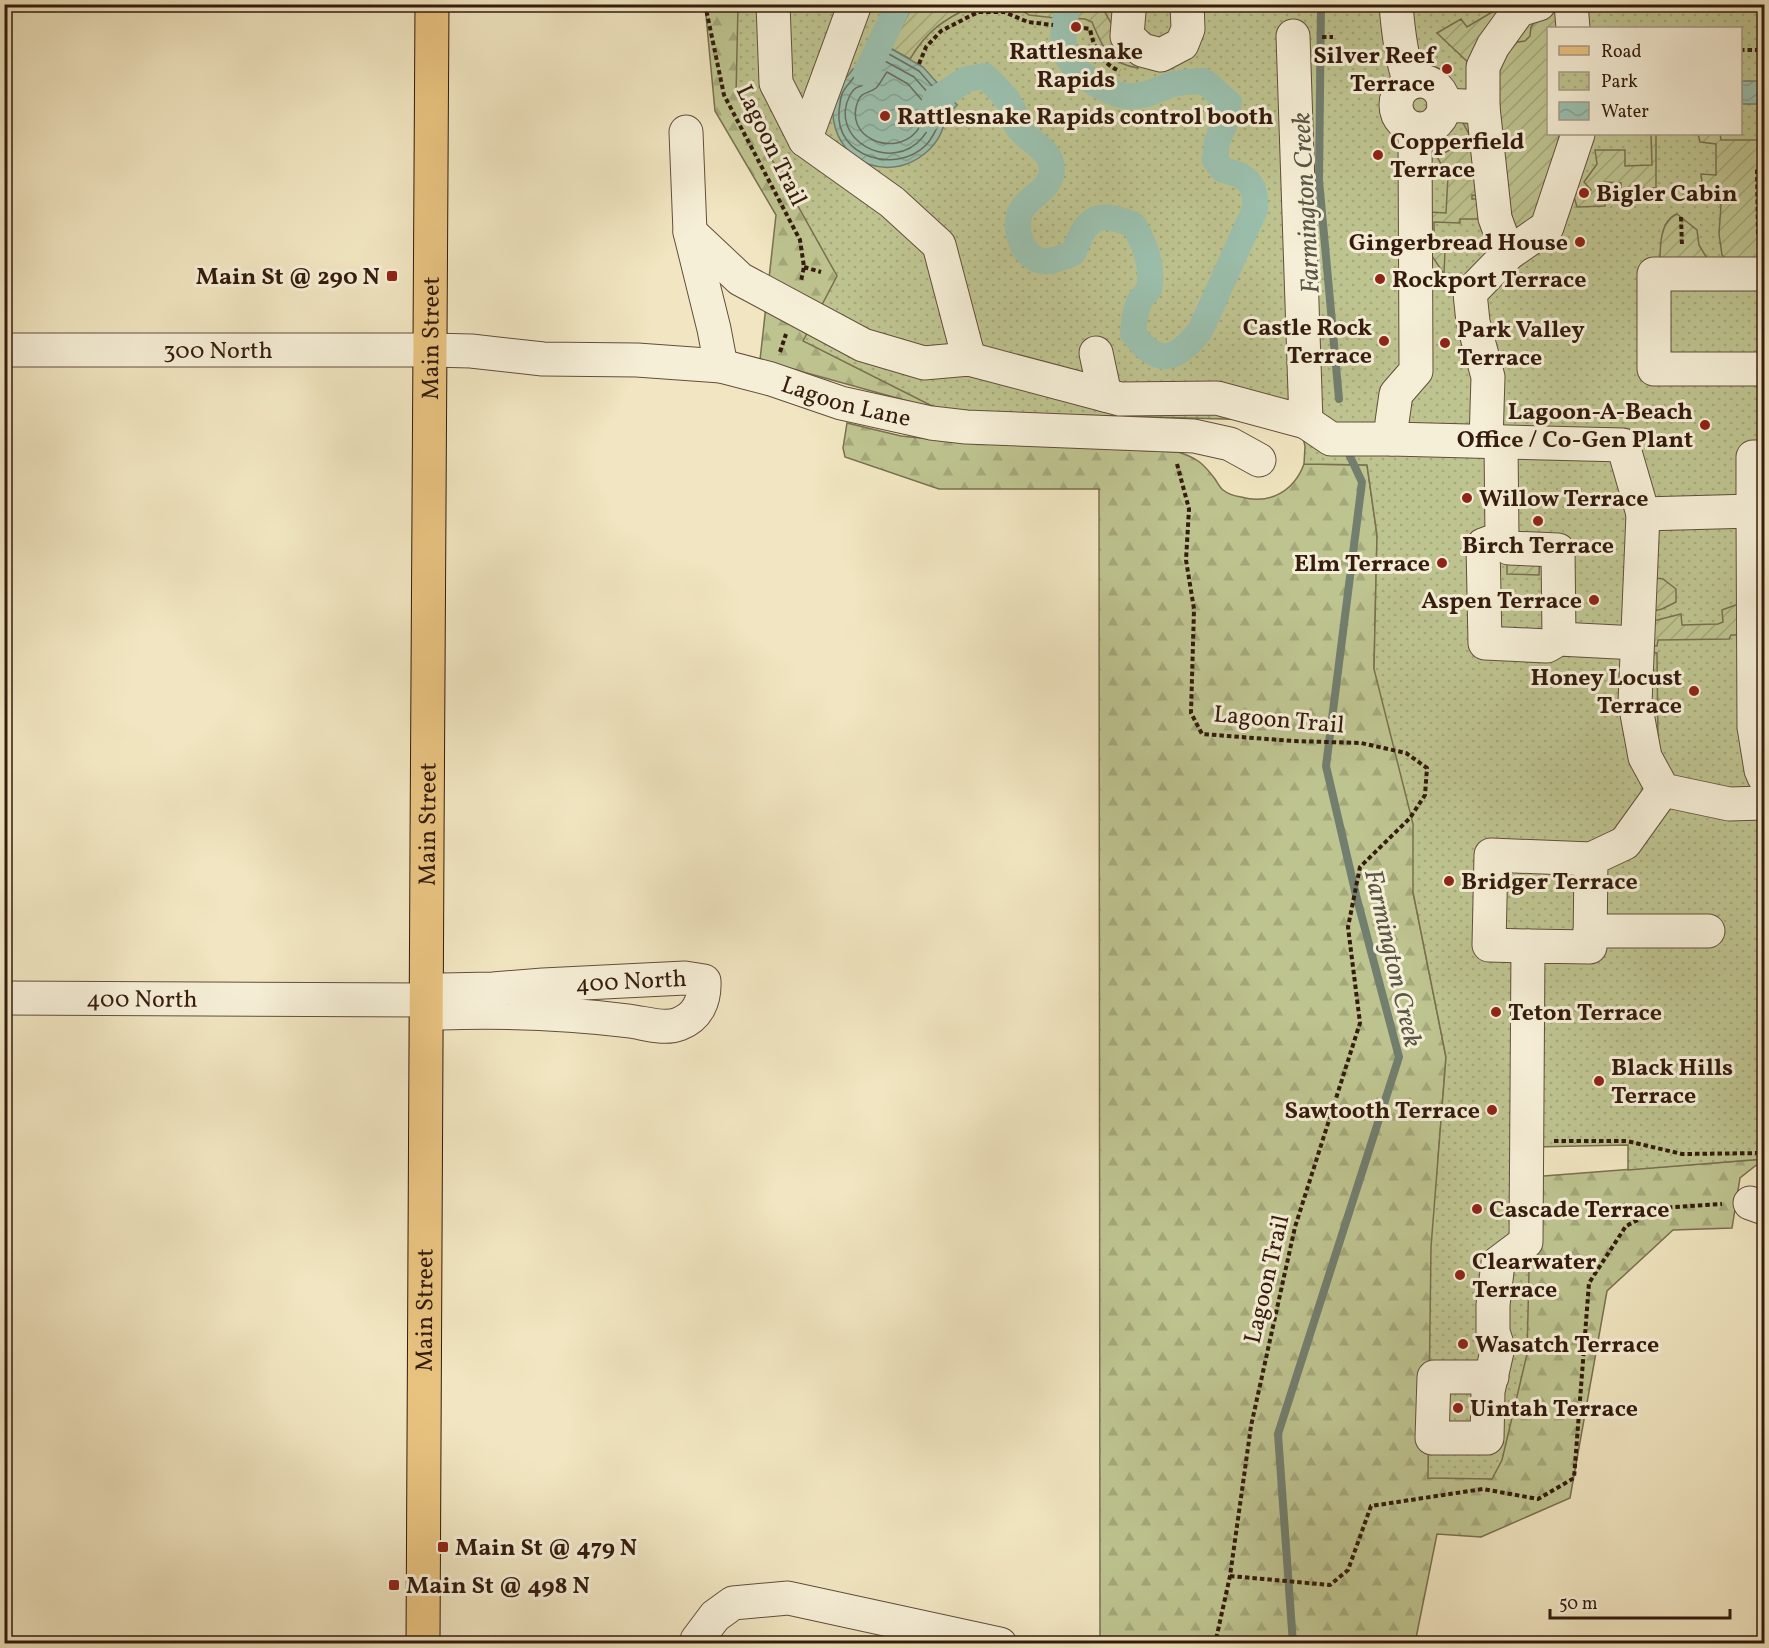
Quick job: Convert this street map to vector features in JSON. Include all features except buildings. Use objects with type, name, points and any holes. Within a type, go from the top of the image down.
[{"type":"main road","name":"Main Street","points":[[423,1644],[424,1000],[432,4]]},
{"type":"street","points":[[773,4],[776,83],[805,140],[892,202],[939,245],[969,359]]},
{"type":"street","points":[[805,140],[855,4]]},
{"type":"street","points":[[1131,4],[1127,36],[1142,50],[1161,55],[1182,44],[1188,29],[1187,4]]},
{"type":"street","points":[[1396,4],[1399,40],[1410,83]]},
{"type":"street","points":[[1508,254],[1495,218],[1484,107],[1483,67],[1493,46],[1519,10],[1539,4]]},
{"type":"street","points":[[1571,4],[1573,27]]},
{"type":"street","points":[[1293,36],[1306,422]]},
{"type":"street","points":[[1418,81],[1433,85],[1438,90],[1444,105],[1443,112],[1435,124],[1422,129],[1415,129],[1402,122],[1395,108],[1399,93],[1410,83],[1418,81]]},
{"type":"street","points":[[1444,105],[1484,107]]},
{"type":"street","points":[[1392,439],[1396,393],[1416,371],[1415,129]]},
{"type":"street","points":[[686,132],[690,232],[721,366]]},
{"type":"street","points":[[1559,639],[1558,550],[1509,548],[1502,538],[1488,377],[1473,322],[1470,293],[1508,254],[1547,227],[1578,135]]},
{"type":"street","points":[[690,232],[740,279],[863,345],[924,363],[969,359],[1120,399],[1217,398],[1306,422],[1331,439],[1623,445],[1643,514],[1635,703],[1645,758],[1664,790],[1729,804],[1764,803]]},
{"type":"street","points":[[1764,274],[1654,274],[1654,369],[1764,369]]},
{"type":"street","name":"300 North","points":[[4,350],[431,350]]},
{"type":"street","name":"Lagoon Lane","points":[[431,350],[471,351],[543,359],[637,360],[721,366],[771,379],[841,403],[931,423],[966,427],[1194,436],[1230,444],[1259,460]]},
{"type":"street","points":[[1096,353],[1105,395]]},
{"type":"street","points":[[1764,457],[1754,456],[1753,512],[1754,727],[1764,777]]},
{"type":"street","points":[[1643,514],[1753,512]]},
{"type":"street","points":[[1502,538],[1484,545],[1485,643],[1547,646],[1559,639],[1637,644]]},
{"type":"street","points":[[1591,859],[1590,947],[1489,945],[1491,855],[1591,859],[1625,843],[1664,790]]},
{"type":"street","points":[[1590,931],[1708,931]]},
{"type":"street","points":[[1492,1377],[1498,1347],[1493,1332],[1493,1305],[1498,1263],[1526,1242],[1528,946]]},
{"type":"street","name":"400 North","points":[[4,998],[424,1000],[441,1013],[526,1000]]},
{"type":"street","points":[[696,1644],[715,1616],[733,1603],[788,1598],[1000,1644]]},
{"type":"path","name":"Lagoon Trail","points":[[705,4],[724,95],[800,240],[804,267],[800,288]]},
{"type":"path","points":[[919,64],[926,47],[941,31],[978,12],[1004,12],[1028,22],[1053,25]]},
{"type":"path","points":[[1742,50],[1764,50]]},
{"type":"path","points":[[1758,234],[1757,168],[1764,168]]},
{"type":"path","points":[[804,267],[821,272]]},
{"type":"path","name":"Lagoon Trail","points":[[1176,460],[1190,509],[1186,560],[1194,609],[1191,713],[1202,734],[1293,741],[1361,743],[1406,753],[1427,768],[1425,795],[1410,818],[1360,867],[1348,927],[1360,1023],[1295,1227],[1251,1425],[1230,1576],[1215,1644]]},
{"type":"path","points":[[1528,1141],[1627,1141],[1682,1154],[1764,1153]]},
{"type":"path","points":[[1230,1576],[1330,1585],[1348,1570],[1371,1506],[1483,1489],[1538,1499],[1574,1479],[1589,1283],[1626,1226],[1661,1208],[1757,1205]]},
{"type":"green space","points":[[705,5],[750,5],[940,410],[760,360],[776,215],[715,111]]},
{"type":"green space","points":[[738,5],[1764,5],[1764,1159],[1628,1170],[1628,1145],[1532,1147],[1527,1354],[1502,1460],[1492,1479],[1428,1478],[1431,1247],[1446,1057],[1413,892],[1413,824],[1374,669],[1377,535],[1367,465],[1304,464],[1303,438],[1262,420],[940,410],[803,341],[837,276],[736,95]]},
{"type":"green space","points":[[913,5],[974,5],[938,26],[923,40],[910,59],[890,48]]},
{"type":"green space","points":[[1013,5],[1057,5],[1055,18],[1029,15]]},
{"type":"green space","points":[[1076,5],[1098,5],[1103,9],[1125,47],[1136,59],[1138,68],[1120,62],[1108,53],[1092,22],[1071,18]]},
{"type":"green space","points":[[1504,5],[1473,67],[1437,33],[1461,19],[1467,27]]},
{"type":"green space","points":[[1551,5],[1556,12],[1557,27],[1547,27],[1547,135],[1560,135],[1537,218],[1518,228],[1507,225],[1492,80],[1503,44],[1525,41],[1530,36],[1531,27],[1545,7]]},
{"type":"green space","points":[[1479,114],[1481,196],[1472,195],[1472,199],[1483,199],[1483,219],[1460,219],[1460,223],[1434,222],[1434,243],[1459,244],[1459,248],[1471,248],[1471,250],[1445,250],[1444,274],[1428,250],[1430,212],[1446,213],[1448,176],[1437,157],[1471,138],[1461,119]]},
{"type":"green space","points":[[1760,120],[1764,121],[1764,265],[1733,266],[1722,255],[1719,234],[1721,205],[1702,182],[1701,174],[1716,175],[1716,144],[1700,142],[1698,135],[1720,135],[1721,140],[1760,140]]},
{"type":"green space","points":[[1651,135],[1656,135],[1656,188],[1624,188],[1625,207],[1620,206],[1621,183],[1605,182],[1605,206],[1577,207],[1573,193],[1577,189],[1584,196],[1591,190],[1584,182],[1597,164],[1595,150],[1625,150],[1625,166],[1652,165]]},
{"type":"green space","points":[[1677,214],[1697,230],[1699,245],[1708,260],[1660,266],[1664,229],[1671,218]]},
{"type":"green space","points":[[847,423],[901,436],[958,442],[1178,452],[1190,456],[1203,465],[1225,491],[1252,499],[1280,494],[1294,482],[1304,464],[1367,465],[1377,535],[1374,668],[1455,671],[1413,892],[1446,1057],[1438,1159],[1440,1184],[1764,1159],[1740,1178],[1732,1228],[1673,1230],[1607,1291],[1570,1498],[1481,1537],[1437,1534],[1415,1643],[1100,1643],[1099,489],[939,489],[845,457],[843,448]]},
{"type":"green space","points":[[1540,553],[1539,575],[1507,574],[1507,557]]},
{"type":"green space","points":[[1649,577],[1663,579],[1676,589],[1676,602],[1649,612]]},
{"type":"green space","points":[[1746,601],[1746,635],[1731,635],[1729,639],[1658,640],[1657,646],[1648,645],[1645,623],[1681,614],[1682,625],[1718,624],[1723,622],[1722,610]]},
{"type":"green space","points":[[1651,652],[1657,653],[1658,743],[1645,707]]},
{"type":"water","points":[[876,40],[923,67],[957,105],[949,114],[938,139],[929,149],[913,161],[900,166],[884,167],[869,164],[856,157],[846,148],[838,135],[834,121],[833,106],[838,88],[853,69],[861,72]]},
{"type":"water","points":[[1742,81],[1764,81],[1764,104],[1742,104]]},
{"type":"waterway","name":"Rattlesnake Rapids","points":[[866,73],[899,4]]},
{"type":"waterway","name":"Rattlesnake Rapids","points":[[928,119],[936,99],[967,79],[985,76],[1009,102],[1016,124],[1021,131],[1043,150],[1051,161],[1051,176],[1048,183],[1026,204],[1019,216],[1019,235],[1028,253],[1038,260],[1047,261],[1073,253],[1085,229],[1097,219],[1109,218],[1134,225],[1147,256],[1150,281],[1149,289],[1137,308],[1133,333],[1151,352],[1159,355],[1175,354],[1183,348],[1200,331],[1255,209],[1254,193],[1249,182],[1223,170],[1215,160],[1217,141],[1224,126],[1229,103],[1204,81],[1176,83],[1145,94],[1131,96],[1113,92],[1092,82],[1075,67],[1065,51],[1063,33],[1068,4]]},
{"type":"waterway","name":"Farmington Creek","points":[[1321,4],[1319,180],[1339,399]]},
{"type":"waterway","name":"Farmington Creek","points":[[1293,1644],[1278,1434],[1399,1057],[1356,895],[1326,766],[1362,482],[1348,452]]},
{"type":"place","name":"Rattlesnake Rapids","points":[[1076,27]]},
{"type":"place","name":"Silver Reef Terrace","points":[[1447,69]]},
{"type":"place","name":"Rattlesnake Rapids control booth","points":[[885,116]]},
{"type":"place","name":"Copperfield Terrace","points":[[1378,155]]},
{"type":"place","name":"Bigler Cabin","points":[[1584,193]]},
{"type":"place","name":"Gingerbread House","points":[[1580,242]]},
{"type":"place","name":"Main St @ 290 N","points":[[392,276]]},
{"type":"place","name":"Rockport Terrace","points":[[1380,279]]},
{"type":"place","name":"Castle Rock Terrace","points":[[1384,341]]},
{"type":"place","name":"Park Valley Terrace","points":[[1445,343]]},
{"type":"place","name":"Lagoon-A-Beach Office / Co-Gen Plant","points":[[1705,425]]},
{"type":"place","name":"Willow Terrace","points":[[1467,498]]},
{"type":"place","name":"Birch Terrace","points":[[1538,521]]},
{"type":"place","name":"Elm Terrace","points":[[1442,563]]},
{"type":"place","name":"Aspen Terrace","points":[[1594,600]]},
{"type":"place","name":"Honey Locust Terrace","points":[[1694,691]]},
{"type":"place","name":"Bridger Terrace","points":[[1449,881]]},
{"type":"place","name":"Teton Terrace","points":[[1496,1012]]},
{"type":"place","name":"Black Hills Terrace","points":[[1599,1081]]},
{"type":"place","name":"Sawtooth Terrace","points":[[1492,1110]]},
{"type":"place","name":"Cascade Terrace","points":[[1477,1209]]},
{"type":"place","name":"Clearwater Terrace","points":[[1460,1275]]},
{"type":"place","name":"Wasatch Terrace","points":[[1463,1344]]},
{"type":"place","name":"Uintah Terrace","points":[[1458,1408]]},
{"type":"place","name":"Main St @ 479 N","points":[[443,1547]]},
{"type":"place","name":"Main St @ 498 N","points":[[394,1585]]}]
